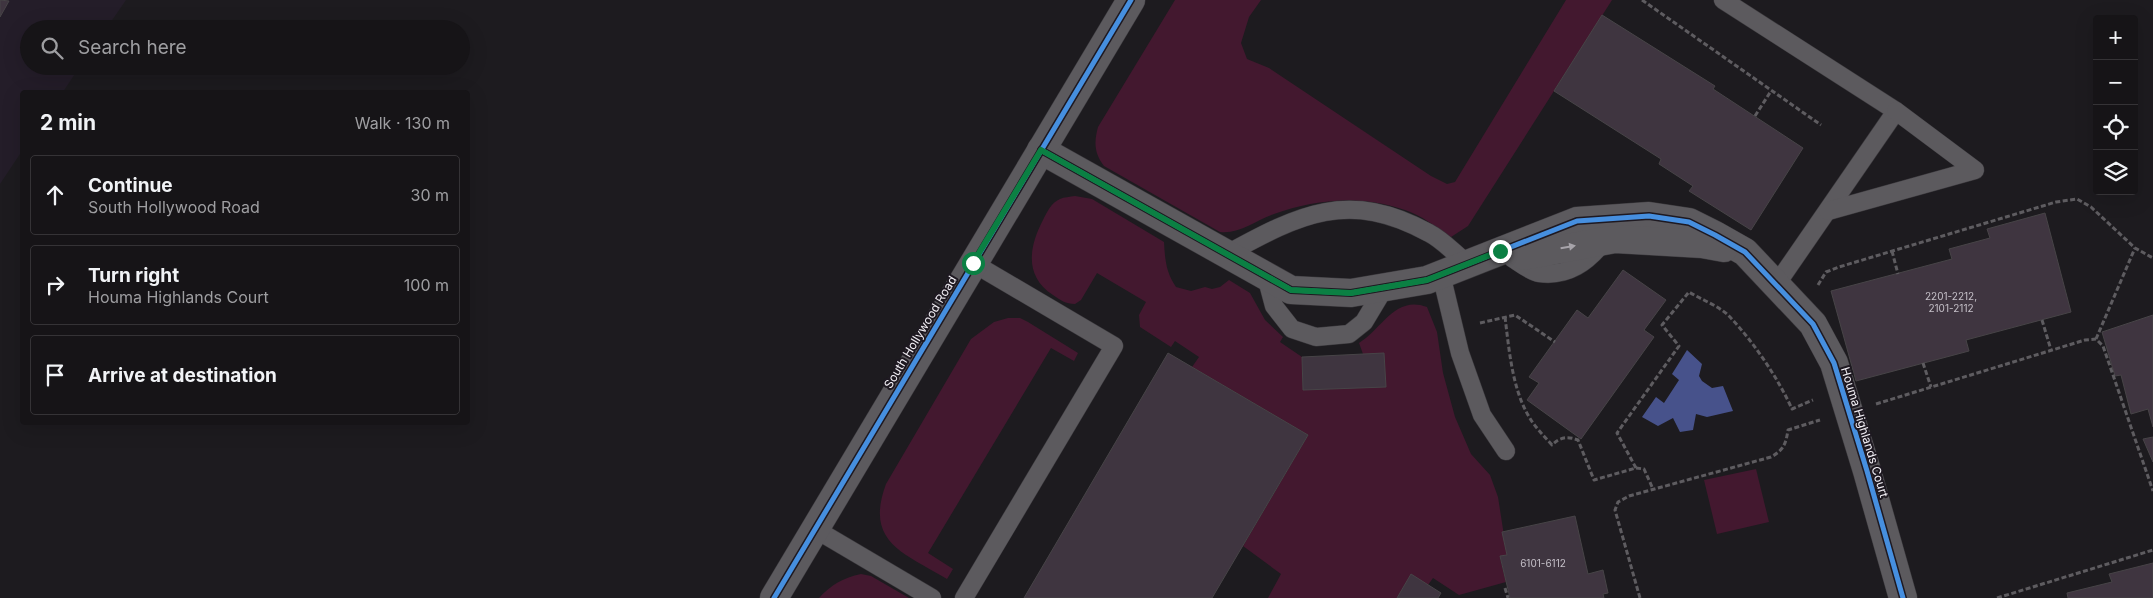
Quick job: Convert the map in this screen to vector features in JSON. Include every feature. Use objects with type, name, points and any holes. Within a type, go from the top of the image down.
[{"type":"street","name":"South Hollywood Road","points":[[774,598],[1131,0]]},
{"type":"street","name":"Houma Highlands Court","points":[[1041,150],[1291,290],[1351,293],[1427,280],[1577,220],[1649,216],[1689,222],[1745,252],[1813,324],[1834,363],[1903,598]]},
{"type":"street","points":[[1468,264],[1512,258],[1605,240],[1645,240],[1702,244],[1745,252]]},
{"type":"lane","points":[[1723,0],[1896,112],[1974,170],[1828,211]]},
{"type":"lane","points":[[1776,286],[1896,112]]},
{"type":"lane","points":[[1227,254],[1268,231],[1316,213],[1354,208],[1396,218],[1430,233],[1468,264]]},
{"type":"lane","points":[[964,598],[1114,346],[973,263]]},
{"type":"lane","points":[[1441,274],[1460,352],[1482,415],[1506,451]]},
{"type":"lane","points":[[1266,276],[1274,306],[1292,329],[1316,337],[1349,334],[1364,322],[1385,287]]},
{"type":"lane","points":[[815,529],[932,598]]},
{"type":"path","points":[[1642,0],[1820,125]]},
{"type":"path","points":[[1756,116],[1771,91]]},
{"type":"path","points":[[1818,288],[1819,281],[1826,272],[2056,202],[2077,199],[2091,207],[2135,248],[2153,258]]},
{"type":"path","points":[[2010,216],[2012,222]]},
{"type":"path","points":[[2096,339],[2135,248]]},
{"type":"path","points":[[1892,251],[1898,274]]},
{"type":"path","points":[[1636,468],[1617,433],[1679,346],[1662,325],[1689,292],[1728,315],[1763,360],[1784,392],[1792,409],[1816,399],[1818,406]]},
{"type":"path","points":[[1454,329],[1515,315],[1554,342]]},
{"type":"path","points":[[1505,317],[1509,350],[1518,389],[1527,414],[1538,430],[1552,445],[1558,439],[1569,437],[1578,440],[1594,480],[1636,468],[1644,469],[1653,489]]},
{"type":"path","points":[[2042,320],[2051,350]]},
{"type":"path","points":[[1849,412],[2051,350],[2085,340],[2096,339]]},
{"type":"path","points":[[2096,339],[2103,346],[2153,491]]},
{"type":"path","points":[[1923,363],[1931,387]]},
{"type":"path","points":[[1640,598],[1616,510],[1618,502],[1629,496],[1771,457],[1782,452],[1788,430],[1822,420],[1820,413]]},
{"type":"path","points":[[1998,598],[2153,550]]},
{"type":"path","points":[[1505,588],[1508,598]]},
{"type":"shaded area","points":[[0,0],[126,0],[112,20],[20,20],[20,75],[74,75],[64,90],[20,90],[20,154],[0,184]]},
{"type":"shaded area","points":[[1175,0],[1261,0],[1249,17],[1241,43],[1247,59],[1269,68],[1431,176],[1447,184],[1455,182],[1566,0],[1612,0],[1468,226],[1451,237],[1411,212],[1388,205],[1355,201],[1322,202],[1306,205],[1274,214],[1235,231],[1220,232],[1104,166],[1098,157],[1096,147],[1098,127]]},
{"type":"shaded area","points":[[1075,196],[1092,199],[1164,242],[1167,266],[1176,287],[1191,291],[1205,287],[1212,289],[1220,287],[1229,280],[1250,293],[1265,320],[1283,337],[1280,342],[1302,357],[1303,389],[1363,354],[1359,343],[1397,309],[1416,305],[1427,307],[1437,332],[1443,373],[1455,417],[1471,454],[1490,475],[1498,497],[1507,555],[1500,557],[1506,582],[1459,595],[1433,578],[1428,585],[1411,575],[1397,598],[1268,598],[1281,574],[1243,546],[1308,435],[1192,367],[1199,357],[1175,341],[1171,347],[1140,327],[1139,315],[1146,302],[1097,273],[1081,300],[1075,304],[1061,300],[1044,287],[1037,279],[1033,270],[1032,251],[1038,230],[1052,205],[1062,198]]},
{"type":"shaded area","points":[[1008,318],[1020,318],[1028,322],[1078,353],[1074,361],[1051,348],[928,553],[953,569],[947,579],[903,553],[893,544],[885,533],[880,520],[881,504],[886,484],[971,339],[994,322]]},
{"type":"shaded area","points":[[1756,469],[1769,522],[1717,534],[1704,480]]},
{"type":"shaded area","points":[[861,574],[871,576],[909,598],[819,598],[838,582]]},
{"type":"water","points":[[1687,350],[1702,364],[1699,376],[1702,381],[1712,388],[1723,386],[1733,411],[1707,417],[1696,414],[1693,430],[1680,432],[1673,418],[1658,426],[1642,417],[1656,397],[1664,403],[1679,380],[1672,374]]},
{"type":"building","points":[[0,0],[9,1],[0,17]]},
{"type":"building","points":[[1602,15],[1715,86],[1713,89],[1803,148],[1751,230],[1689,191],[1693,186],[1659,164],[1661,159],[1554,91]]},
{"type":"building","points":[[2045,213],[2071,312],[1966,340],[1969,351],[1856,381],[1831,291],[1952,259],[1949,249],[1990,238],[1987,229]]},
{"type":"building","points":[[1623,270],[1666,300],[1644,330],[1654,337],[1581,439],[1527,400],[1539,383],[1529,377],[1577,310],[1588,318]]},
{"type":"building","points":[[2153,315],[2153,427],[2148,409],[2131,414],[2121,375],[2115,376],[2102,332]]},
{"type":"building","points":[[1168,353],[1308,435],[1212,598],[1024,598]]},
{"type":"building","points":[[1384,353],[1386,387],[1303,390],[1302,357]]},
{"type":"building","points":[[2153,437],[2153,462],[2143,439]]},
{"type":"building","points":[[1575,516],[1588,574],[1603,570],[1608,593],[1603,594],[1604,598],[1510,598],[1500,556],[1507,555],[1502,532]]},
{"type":"building","points":[[2153,563],[2153,598],[2068,598],[2067,593],[2112,582],[2109,574]]},
{"type":"building","points":[[1411,574],[1441,593],[1438,598],[1397,598]]},
{"type":"cycle path","points":[[774,598],[1131,0]]},
{"type":"cycle path","points":[[1041,150],[1291,290],[1351,293],[1427,280],[1577,221],[1649,216],[1689,222],[1715,235],[1745,252],[1813,324],[1834,363],[1903,598]]},
{"type":"route","points":[[973,263],[1041,150],[1291,290],[1351,293],[1427,280],[1500,251]]}]
